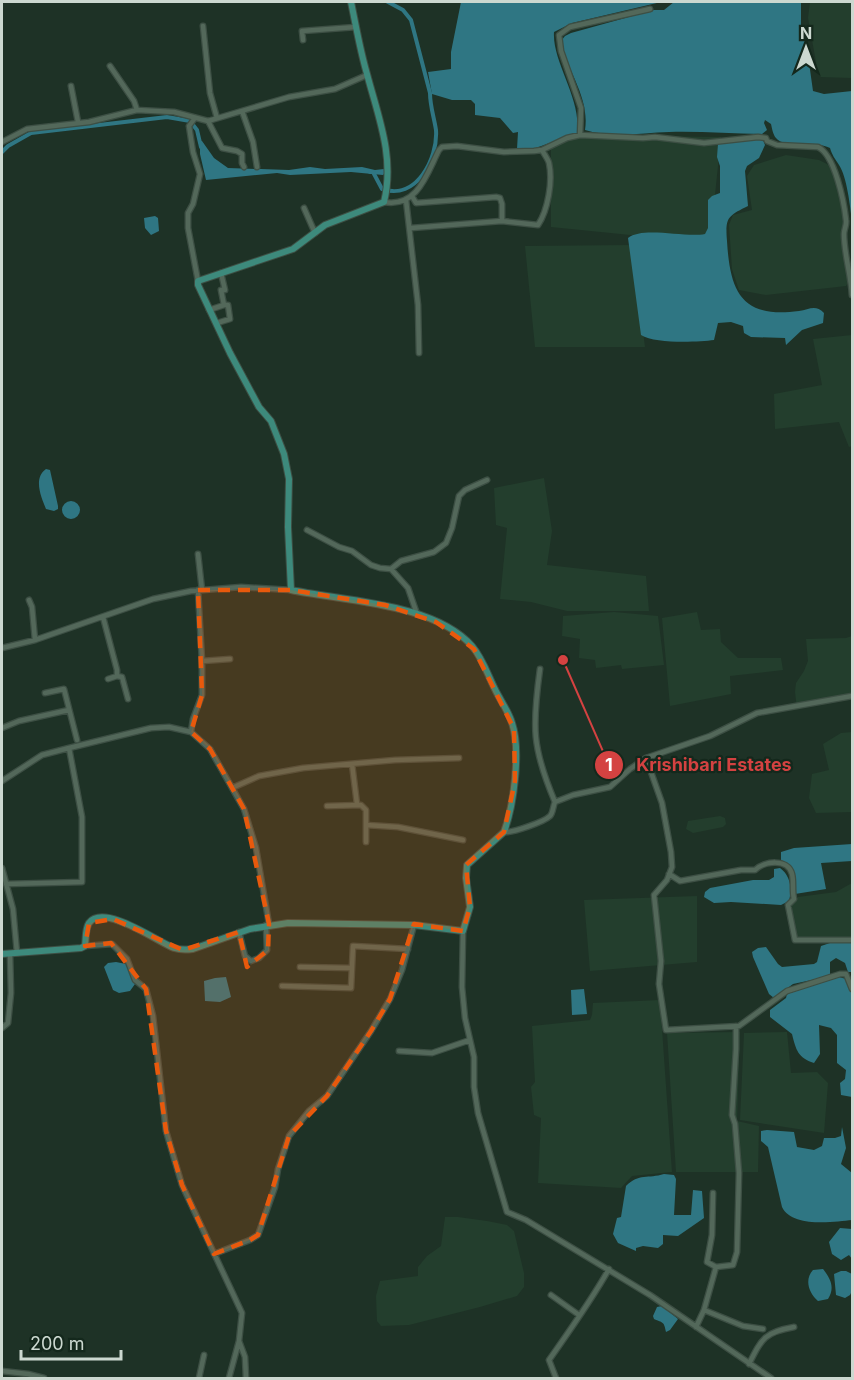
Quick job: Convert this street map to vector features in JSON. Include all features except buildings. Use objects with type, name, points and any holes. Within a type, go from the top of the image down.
[{"type":"main road","points":[[2,954],[49,952],[85,946],[89,923],[98,918],[129,924],[174,948],[183,950],[193,950],[239,932],[267,925],[306,923],[416,925],[464,931],[470,907],[466,878],[467,865],[504,832],[515,781],[512,722],[474,649],[455,632],[417,614],[385,605],[291,590],[288,527],[289,479],[284,454],[271,421],[260,407],[230,353],[198,281],[293,249],[333,221],[373,208],[385,200],[385,136],[367,75],[351,2]]},
{"type":"street","points":[[580,135],[582,117],[579,101],[561,51],[559,35],[570,27],[650,9]]},
{"type":"street","points":[[203,27],[210,93],[218,118]]},
{"type":"street","points":[[303,40],[302,32],[356,27]]},
{"type":"street","points":[[110,66],[134,101],[137,110]]},
{"type":"street","points":[[2,142],[27,129],[89,122],[137,110],[174,111],[208,121],[304,93],[335,89],[367,75]]},
{"type":"street","points":[[71,86],[78,122]]},
{"type":"street","points":[[242,111],[253,142],[257,167]]},
{"type":"street","points":[[194,118],[189,126],[193,152],[200,174],[193,204],[188,213],[188,228],[198,281]]},
{"type":"street","points":[[208,121],[222,148],[237,150],[242,154],[244,167]]},
{"type":"street","points":[[385,200],[395,202],[412,196],[426,179],[442,147],[457,146],[504,152],[542,150],[567,138],[580,135],[643,138],[655,136],[704,143],[758,137],[766,138],[767,141],[777,145],[818,147],[822,148],[837,174],[846,220],[844,233],[852,295]]},
{"type":"street","points":[[411,228],[502,221],[538,225],[547,205],[549,172],[549,163],[542,150]]},
{"type":"street","points":[[412,196],[417,203],[500,198],[502,221]]},
{"type":"street","points":[[406,200],[418,305],[419,352]]},
{"type":"street","points":[[304,208],[315,233]]},
{"type":"street","points":[[221,273],[225,290],[221,290],[224,305]]},
{"type":"street","points":[[209,310],[228,305],[230,319],[217,323]]},
{"type":"street","points":[[391,569],[412,556],[434,552],[446,543],[459,496],[465,490],[487,480]]},
{"type":"street","points":[[307,530],[339,548],[352,551],[372,565],[391,569],[408,588],[417,614]]},
{"type":"street","points":[[191,732],[202,695],[198,554]]},
{"type":"street","points":[[2,648],[34,640],[153,599],[200,590],[241,587],[291,590]]},
{"type":"street","points":[[29,600],[32,607],[34,640]]},
{"type":"street","points":[[103,617],[117,676]]},
{"type":"street","points":[[202,661],[230,659]]},
{"type":"street","points":[[504,832],[512,832],[546,818],[552,812],[555,802],[540,764],[536,745],[534,709],[540,669]]},
{"type":"street","points":[[108,679],[122,677],[128,699]]},
{"type":"street","points":[[45,693],[64,689],[77,740]]},
{"type":"street","points":[[555,802],[573,795],[610,787],[646,758],[710,736],[757,713],[852,696]]},
{"type":"street","points":[[2,728],[19,721],[69,710]]},
{"type":"street","points":[[2,781],[42,755],[151,728],[169,727],[191,732],[210,749],[244,809],[256,848],[267,925],[267,950],[259,958],[251,961],[245,956],[239,932]]},
{"type":"street","points":[[6,884],[83,881],[82,817],[69,748]]},
{"type":"street","points":[[232,788],[259,776],[303,768],[459,758]]},
{"type":"street","points":[[646,758],[662,803],[671,852],[672,867],[667,880],[654,895],[661,961],[659,984],[666,1030],[736,1026],[797,986],[840,974],[846,974],[852,989]]},
{"type":"street","points":[[352,764],[357,804]]},
{"type":"street","points":[[327,806],[357,804],[364,806],[367,816],[366,842]]},
{"type":"street","points":[[366,825],[398,827],[463,840]]},
{"type":"street","points":[[669,874],[680,881],[741,870],[755,870],[760,864],[772,862],[786,865],[791,871],[794,899],[788,905],[795,940],[852,940]]},
{"type":"street","points":[[2,868],[13,909],[11,993],[8,1023],[2,1029]]},
{"type":"street","points":[[214,1254],[258,1235],[275,1187],[278,1169],[289,1136],[309,1111],[327,1096],[371,1032],[390,999],[416,925]]},
{"type":"street","points":[[464,931],[462,987],[474,1057],[474,1087],[478,1113],[507,1212],[526,1220],[609,1269],[771,1378]]},
{"type":"street","points":[[85,946],[112,944],[127,959],[135,980],[146,989],[153,1016],[166,1131],[182,1185],[242,1313],[239,1341],[230,1378]]},
{"type":"street","points":[[282,986],[351,988],[353,946],[408,949]]},
{"type":"street","points":[[300,967],[351,969]]},
{"type":"street","points":[[713,1193],[712,1235],[707,1262],[716,1267],[733,1265],[737,1252],[739,1173],[735,1124],[732,1115],[736,1026]]},
{"type":"street","points":[[399,1052],[432,1053],[470,1040]]},
{"type":"street","points":[[696,1327],[704,1310],[716,1267]]},
{"type":"street","points":[[556,1378],[549,1360],[579,1315],[587,1307],[609,1269]]},
{"type":"street","points":[[551,1295],[579,1315]]},
{"type":"street","points":[[704,1310],[743,1326],[762,1329]]},
{"type":"street","points":[[749,1364],[766,1336],[775,1330],[794,1327]]},
{"type":"street","points":[[239,1341],[244,1357],[246,1378]]},
{"type":"street","points":[[199,1378],[204,1355]]},
{"type":"street","points":[[2,1371],[44,1378]]},
{"type":"highlighted area","points":[[198,590],[291,590],[385,605],[436,622],[474,649],[514,729],[515,781],[504,832],[466,865],[470,907],[463,931],[414,924],[390,999],[327,1096],[289,1136],[258,1235],[250,1240],[214,1254],[208,1243],[182,1185],[166,1131],[146,989],[111,943],[85,946],[89,923],[113,919],[183,950],[239,932],[247,967],[268,950],[269,924],[244,809],[210,749],[191,732],[202,695]]},
{"type":"shaded area","points":[[810,2],[852,2],[852,78],[821,77],[818,73],[808,18]]},
{"type":"shaded area","points":[[551,135],[721,137],[710,243],[551,227]]},
{"type":"shaded area","points":[[786,155],[819,160],[833,167],[848,222],[848,231],[844,237],[850,279],[846,286],[766,295],[739,290],[732,269],[729,225],[733,215],[752,210],[747,176],[754,165]]},
{"type":"shaded area","points":[[632,245],[645,347],[535,347],[525,246]]},
{"type":"shaded area","points":[[852,335],[852,446],[849,447],[839,422],[775,429],[774,394],[822,385],[813,339]]},
{"type":"shaded area","points":[[544,478],[552,531],[547,565],[646,576],[649,611],[567,611],[531,602],[500,599],[507,528],[496,525],[494,488]]},
{"type":"shaded area","points":[[614,612],[658,616],[664,665],[622,669],[621,665],[596,668],[595,660],[579,658],[580,639],[562,636],[563,616]]},
{"type":"shaded area","points":[[697,612],[701,630],[720,629],[721,642],[738,658],[781,658],[783,670],[730,676],[731,694],[670,706],[662,618]]},
{"type":"shaded area","points":[[852,636],[852,698],[797,709],[796,683],[808,661],[806,639]]},
{"type":"shaded area","points":[[852,732],[852,812],[816,813],[809,798],[812,774],[829,770],[823,744],[841,733]]},
{"type":"shaded area","points":[[720,816],[725,818],[726,824],[723,827],[693,833],[686,829],[688,821]]},
{"type":"shaded area","points":[[852,883],[852,937],[797,939],[790,906],[798,897],[836,892]]},
{"type":"shaded area","points":[[697,896],[697,962],[590,971],[584,900]]},
{"type":"shaded area","points":[[660,1000],[672,1172],[632,1176],[621,1188],[538,1183],[541,1118],[534,1115],[531,1087],[535,1082],[532,1026],[590,1020],[593,1003]]},
{"type":"shaded area","points":[[740,1032],[737,1121],[759,1126],[758,1172],[676,1172],[667,1033]]},
{"type":"shaded area","points":[[787,1032],[791,1073],[817,1072],[828,1083],[824,1133],[740,1120],[744,1033]]},
{"type":"shaded area","points":[[445,1217],[507,1225],[514,1231],[524,1273],[524,1287],[517,1296],[480,1307],[409,1325],[381,1326],[377,1321],[376,1296],[380,1281],[418,1276],[418,1267],[427,1256],[441,1246]]},
{"type":"water","points":[[461,2],[661,2],[572,23],[554,32],[557,56],[575,107],[577,133],[533,149],[517,149],[518,132],[513,133],[500,118],[475,115],[475,104],[471,100],[452,100],[432,94],[428,72],[451,69],[451,52]]},
{"type":"water","points":[[674,2],[801,2],[801,29],[805,34],[813,91],[824,94],[852,91],[852,221],[842,170],[830,148],[780,141],[774,135],[771,124],[765,120],[767,130],[762,134],[681,132],[616,134],[585,130],[584,107],[561,41],[571,33],[654,10],[664,10]]},
{"type":"water","points":[[763,140],[765,145],[759,158],[747,166],[745,171],[748,206],[732,215],[727,222],[731,274],[742,298],[752,306],[779,312],[818,309],[824,313],[823,323],[802,330],[786,345],[785,338],[751,337],[744,333],[743,326],[731,322],[718,323],[714,340],[666,341],[641,335],[628,238],[644,233],[705,234],[708,228],[708,200],[720,193],[718,144]]},
{"type":"water","points":[[200,141],[214,158],[228,168],[289,170],[310,167],[325,169],[362,167],[375,170],[384,169],[385,173],[383,175],[351,172],[290,175],[277,173],[206,180],[200,154]]},
{"type":"water","points":[[155,216],[158,218],[159,231],[151,235],[145,228],[144,218]]},
{"type":"water","points":[[46,469],[50,470],[58,506],[58,509],[54,511],[46,509],[39,488],[40,477]]},
{"type":"water","points":[[67,501],[75,501],[80,506],[78,517],[67,519],[62,514],[62,506]]},
{"type":"water","points":[[852,844],[852,861],[821,863],[826,889],[795,894],[794,874],[790,867],[781,861],[781,852],[794,848]]},
{"type":"water","points":[[780,868],[784,871],[790,887],[789,901],[781,905],[714,903],[704,897],[705,892],[710,888],[753,880],[769,880],[774,877],[774,869]]},
{"type":"water","points":[[852,942],[852,972],[848,972],[845,963],[836,958],[830,962],[830,976],[793,984],[774,998],[769,994],[752,952],[766,947],[782,967],[814,964],[817,962],[821,946],[830,943]]},
{"type":"water","points":[[108,963],[126,964],[135,984],[130,991],[119,993],[113,990],[104,967]]},
{"type":"water","points":[[226,977],[231,997],[220,1002],[205,1001],[204,981]]},
{"type":"water","points":[[839,977],[846,979],[852,993],[852,1097],[841,1095],[840,1083],[845,1079],[846,1070],[837,1063],[837,1035],[831,1028],[819,1025],[820,1054],[814,1063],[801,1056],[796,1049],[792,1034],[770,1017],[770,1010],[786,998],[787,994]]},
{"type":"water","points":[[584,989],[587,1014],[572,1015],[571,990]]},
{"type":"water","points":[[842,1127],[846,1148],[841,1164],[852,1173],[852,1220],[814,1222],[804,1221],[787,1214],[782,1207],[768,1147],[761,1141],[761,1131],[794,1132],[797,1147],[814,1150],[822,1146],[824,1138],[841,1136]]},
{"type":"water","points":[[664,1174],[674,1175],[676,1179],[674,1215],[691,1215],[693,1190],[702,1191],[704,1218],[678,1236],[663,1235],[663,1244],[658,1248],[643,1246],[636,1248],[636,1251],[618,1243],[613,1234],[617,1218],[621,1217],[626,1186],[635,1179]]},
{"type":"water","points":[[840,1228],[852,1229],[852,1259],[849,1255],[841,1260],[832,1254],[829,1242]]},
{"type":"water","points":[[823,1269],[832,1287],[828,1299],[818,1301],[812,1294],[808,1282],[813,1270]]},
{"type":"water","points":[[841,1271],[852,1274],[852,1291],[845,1298],[836,1295],[834,1274]]},
{"type":"water","points":[[662,1306],[678,1319],[666,1332],[664,1324],[654,1319],[653,1316],[657,1307]]},
{"type":"waterway","points":[[370,172],[373,172],[382,189],[394,191],[405,189],[415,183],[429,165],[436,141],[430,93],[411,20],[403,10],[388,2]]},
{"type":"waterway","points":[[2,152],[31,133],[167,117],[190,121],[197,130],[201,147]]},
{"type":"place","name":"Krishibari Estates","points":[[563,660]]}]
